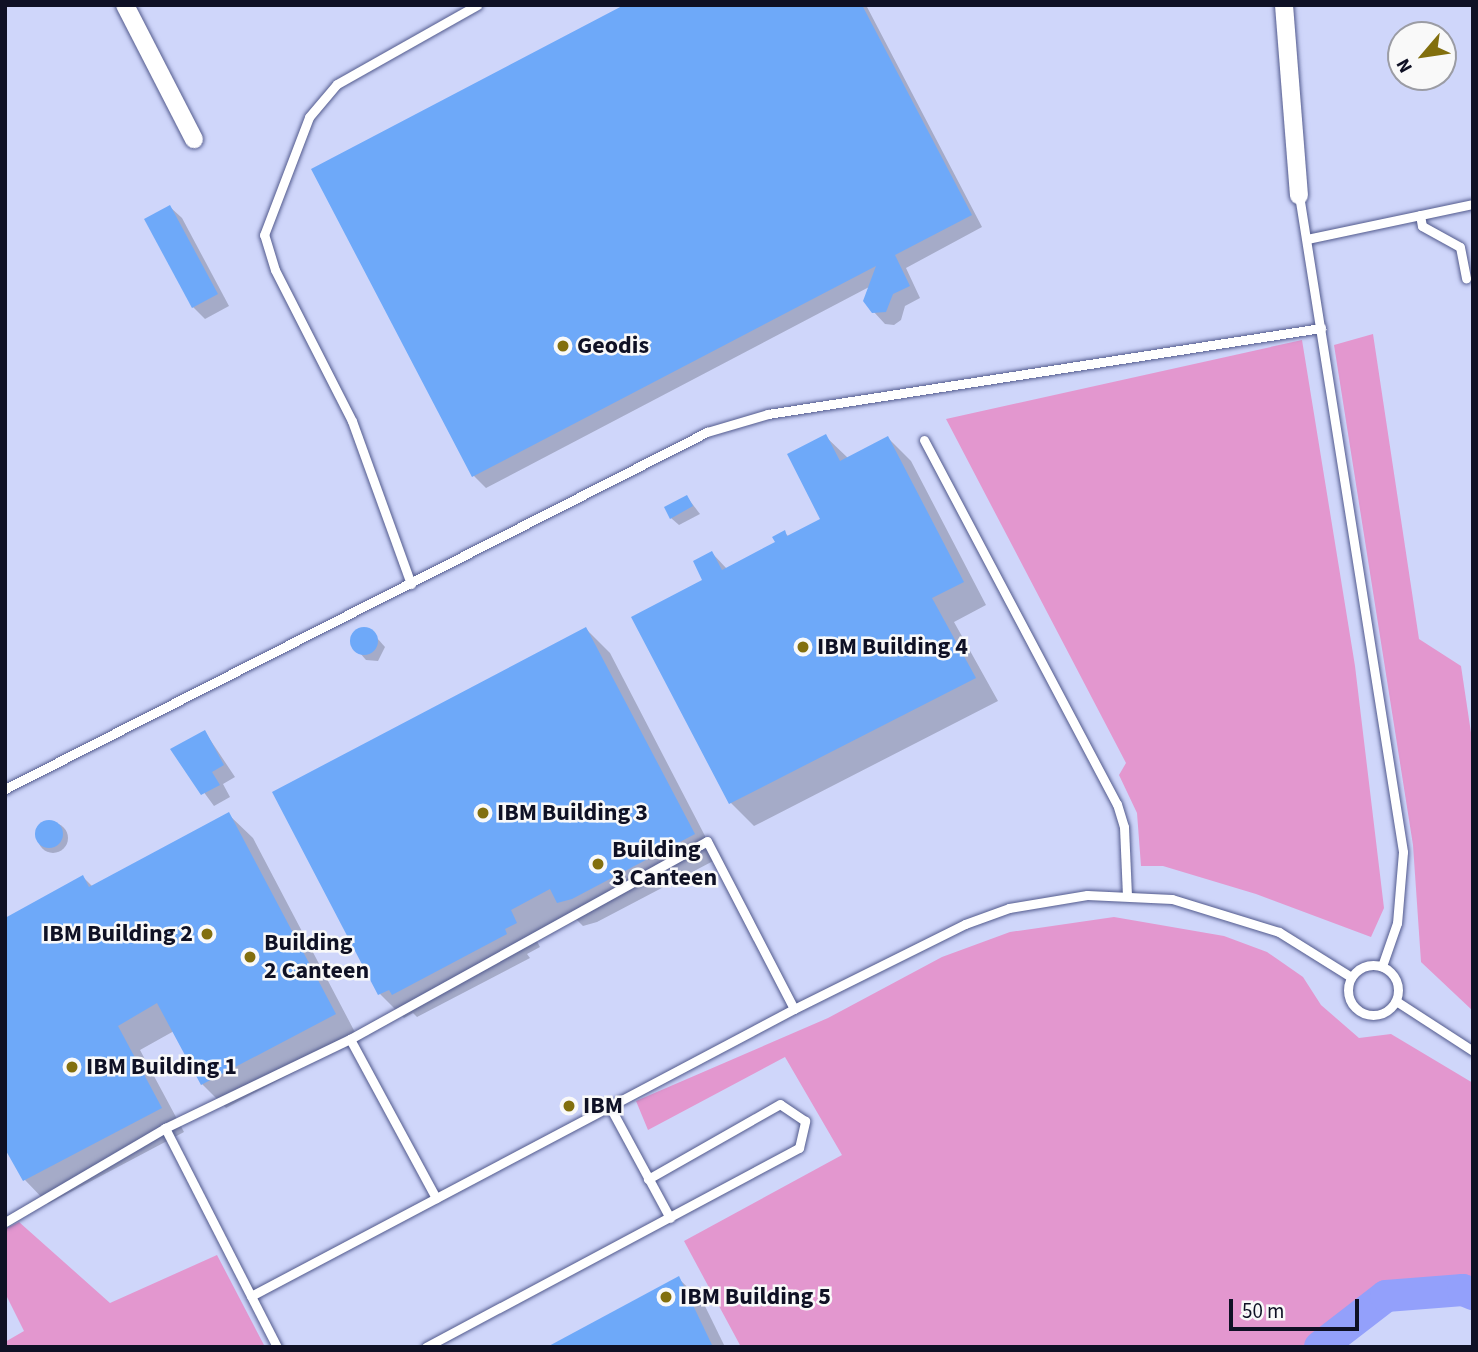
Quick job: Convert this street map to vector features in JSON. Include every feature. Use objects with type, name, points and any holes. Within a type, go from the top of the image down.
[{"type":"street","points":[[125,5],[194,139]]},
{"type":"street","points":[[1284,5],[1299,194]]},
{"type":"lane","points":[[411,584],[352,421],[275,270],[264,235],[309,117],[337,84],[477,5]]},
{"type":"lane","points":[[1299,194],[1403,852],[1397,923],[1382,966]]},
{"type":"lane","points":[[1307,239],[1473,204]]},
{"type":"lane","points":[[1420,215],[1422,226],[1460,247],[1473,244]]},
{"type":"lane","points":[[1460,247],[1466,278]]},
{"type":"lane","points":[[5,789],[708,432],[768,414],[1321,328]]},
{"type":"lane","points":[[925,440],[1117,804],[1124,827],[1127,895]]},
{"type":"lane","points":[[5,1222],[165,1128],[350,1039],[706,841],[794,1009]]},
{"type":"lane","points":[[251,1296],[794,1009],[954,930],[1009,908],[1087,895],[1172,899],[1279,932],[1352,977]]},
{"type":"lane","points":[[1365,966],[1382,966],[1398,985],[1396,1001],[1377,1015],[1361,1012],[1348,992],[1352,977],[1365,966]]},
{"type":"lane","points":[[1396,1001],[1473,1051]]},
{"type":"lane","points":[[350,1039],[436,1198]]},
{"type":"lane","points":[[426,1347],[799,1148],[805,1121],[780,1104],[648,1179]]},
{"type":"lane","points":[[610,1107],[670,1217]]},
{"type":"lane","points":[[165,1128],[277,1347]]},
{"type":"shaded area","points":[[1373,334],[1419,639],[1461,666],[1473,746],[1473,1011],[1421,962],[1413,845],[1334,345]]},
{"type":"shaded area","points":[[1302,340],[1355,666],[1384,908],[1371,937],[1256,894],[1163,866],[1141,866],[1137,813],[1119,775],[1126,763],[946,419]]},
{"type":"shaded area","points":[[1114,917],[1224,936],[1267,952],[1303,977],[1321,1005],[1359,1038],[1391,1034],[1473,1083],[1473,1294],[1463,1290],[1386,1296],[1320,1347],[741,1347],[684,1241],[842,1155],[785,1057],[648,1130],[636,1101],[828,1018],[942,957],[1010,932]]},
{"type":"shaded area","points":[[19,1222],[110,1303],[217,1255],[265,1347],[5,1347],[5,1342],[24,1331],[5,1293],[5,1229]]},
{"type":"building","name":"Geodis","points":[[624,5],[862,5],[972,215],[895,255],[910,286],[893,294],[886,312],[872,313],[863,301],[876,266],[472,477],[311,169]]},
{"type":"building","points":[[170,205],[218,294],[192,308],[144,219]]},
{"type":"building","name":"IBM Building 4","points":[[826,434],[840,461],[888,436],[964,582],[932,598],[976,678],[729,804],[631,617],[702,580],[693,561],[712,551],[722,570],[775,542],[772,537],[785,530],[787,536],[820,519],[787,454]]},
{"type":"building","points":[[687,495],[693,506],[670,519],[664,507]]},
{"type":"building","points":[[364,627],[374,631],[378,641],[374,651],[364,655],[354,651],[350,641],[354,631]]},
{"type":"building","name":"IBM Building 3","points":[[586,627],[695,834],[572,899],[557,903],[550,889],[511,910],[517,923],[505,929],[507,934],[392,995],[389,990],[378,995],[272,792]]},
{"type":"building","points":[[205,730],[224,765],[212,772],[220,785],[201,795],[170,749]]},
{"type":"building","points":[[229,812],[336,1014],[201,1085],[157,1003],[118,1026],[162,1108],[23,1181],[5,1149],[5,918],[83,875],[89,887]]},
{"type":"building","points":[[49,820],[59,824],[63,834],[59,844],[49,848],[39,844],[35,834],[39,824]]},
{"type":"building","name":"IBM Building 5","points":[[679,1276],[713,1347],[547,1347]]},
{"type":"waterway","points":[[1320,1347],[1386,1296],[1463,1290],[1473,1294]]},
{"type":"place","name":"Geodis","points":[[563,346]]},
{"type":"place","name":"IBM Building 4","points":[[803,647]]},
{"type":"place","name":"IBM Building 3","points":[[483,813]]},
{"type":"place","name":"Building 3 Canteen","points":[[598,864]]},
{"type":"place","name":"IBM Building 2","points":[[207,934]]},
{"type":"place","name":"Building 2 Canteen","points":[[250,957]]},
{"type":"place","name":"IBM Building 1","points":[[72,1067]]},
{"type":"place","name":"IBM","points":[[569,1106]]},
{"type":"place","name":"IBM Building 5","points":[[666,1297]]}]
